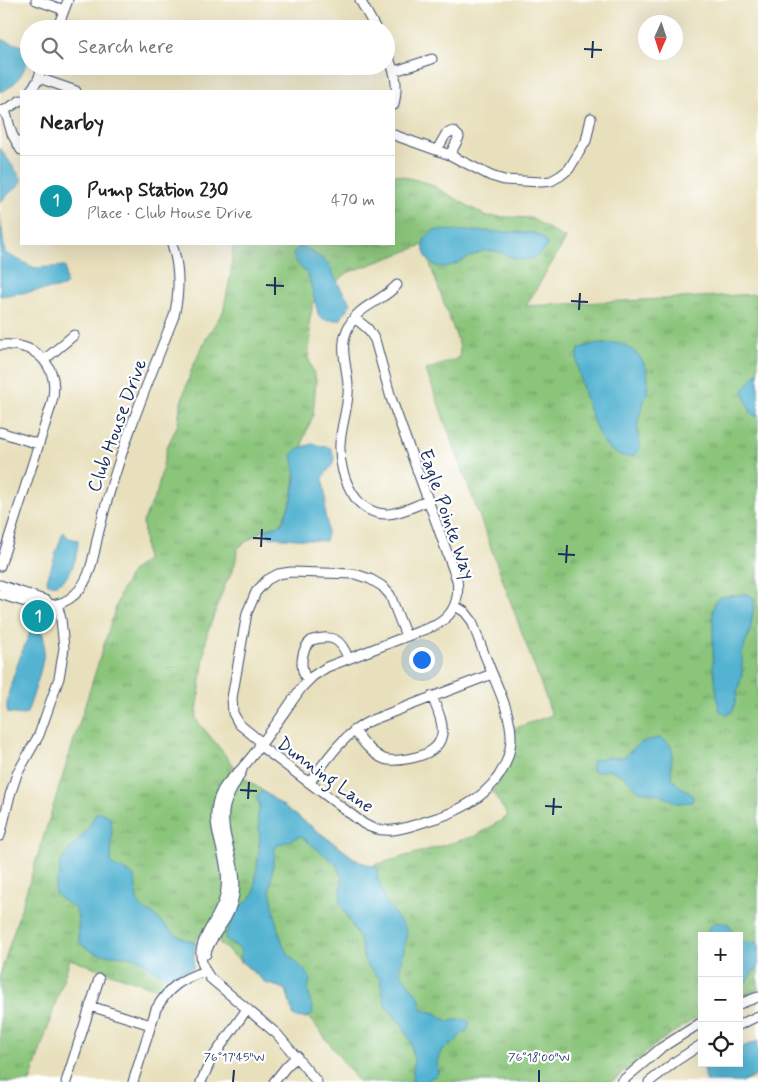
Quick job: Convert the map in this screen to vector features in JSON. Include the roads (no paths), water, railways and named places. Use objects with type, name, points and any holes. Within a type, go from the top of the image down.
[{"type":"street","points":[[36,0],[64,10]]},
{"type":"street","points":[[60,20],[68,0]]},
{"type":"street","points":[[360,0],[371,20]]},
{"type":"street","points":[[395,99],[397,88],[395,71],[432,59]]},
{"type":"street","points":[[31,90],[39,75]]},
{"type":"street","points":[[38,78],[73,90]]},
{"type":"street","points":[[20,101],[3,111],[20,148]]},
{"type":"street","points":[[395,135],[450,155],[491,176],[504,180],[542,182],[551,181],[569,169],[586,141],[592,118]]},
{"type":"street","points":[[437,150],[446,134],[453,131],[459,137],[450,155]]},
{"type":"street","name":"Club House Drive","points":[[57,604],[69,599],[88,577],[105,504],[119,457],[174,316],[179,287],[178,264],[172,245]]},
{"type":"street","points":[[397,285],[392,291],[362,309],[347,331],[344,340],[343,349],[348,394],[340,442],[341,458],[349,488],[363,506],[380,513],[394,513],[428,501]]},
{"type":"street","name":"Eagle Pointe Way","points":[[204,970],[200,956],[204,940],[222,904],[226,889],[225,869],[215,823],[216,810],[222,790],[228,780],[243,768],[308,681],[322,670],[348,658],[441,622],[455,606],[458,597],[457,580],[391,398],[374,340],[368,329],[355,318]]},
{"type":"street","points":[[44,360],[74,336]]},
{"type":"street","points":[[0,346],[13,344],[35,352],[44,360],[53,379],[54,393],[0,566]]},
{"type":"street","points":[[0,432],[38,444]]},
{"type":"street","name":"Dunning Lane","points":[[406,636],[390,595],[382,586],[370,579],[355,574],[291,572],[278,574],[267,580],[256,592],[247,614],[232,698],[234,714],[239,724],[260,744],[364,824],[382,831],[395,830],[444,816],[472,802],[487,790],[505,766],[511,739],[508,719],[472,620],[465,612],[455,606]]},
{"type":"street","points":[[0,585],[57,604]]},
{"type":"street","points":[[0,594],[28,603],[57,604]]},
{"type":"street","points":[[0,836],[17,774],[39,735],[59,678],[64,648],[61,619],[57,604]]},
{"type":"street","points":[[308,681],[303,675],[302,670],[305,648],[312,640],[333,639],[340,641],[348,658]]},
{"type":"street","points":[[310,782],[338,744],[354,730],[372,720],[492,674]]},
{"type":"street","points":[[354,730],[367,747],[389,760],[398,761],[429,752],[439,742],[442,731],[432,696]]},
{"type":"street","points":[[133,1082],[156,1009],[172,987],[204,970],[217,985],[277,1034],[317,1082]]},
{"type":"street","points":[[66,1082],[99,979]]},
{"type":"street","points":[[743,1003],[758,997]]},
{"type":"street","points":[[90,1006],[151,1025]]},
{"type":"street","points":[[201,1082],[215,1054],[247,1009]]},
{"type":"street","points":[[743,1022],[758,1016]]},
{"type":"street","points":[[621,1082],[661,1048],[698,1025]]},
{"type":"street","points":[[649,1082],[698,1047]]},
{"type":"street","points":[[274,1082],[286,1066],[297,1056]]},
{"type":"water","points":[[0,39],[20,45],[21,75],[12,86],[0,92]]},
{"type":"water","points":[[0,148],[20,177],[20,184],[0,202]]},
{"type":"water","points":[[0,214],[5,253],[35,268],[65,266],[66,285],[64,287],[0,296]]},
{"type":"water","points":[[434,230],[534,233],[542,237],[547,245],[540,254],[532,258],[518,259],[499,252],[485,251],[446,267],[439,267],[432,263],[424,250],[425,238]]},
{"type":"water","points":[[299,247],[306,248],[328,263],[341,289],[351,303],[340,320],[326,320],[319,317],[309,278],[297,264],[294,257],[293,253]]},
{"type":"water","points":[[616,343],[631,350],[642,360],[648,375],[647,392],[638,421],[640,449],[634,455],[628,457],[611,450],[598,433],[583,389],[577,360],[579,349],[589,345]]},
{"type":"water","points":[[758,371],[758,417],[751,413],[743,391]]},
{"type":"water","points":[[313,444],[331,448],[334,456],[333,464],[323,477],[326,498],[325,516],[327,521],[325,541],[269,537],[265,530],[283,522],[292,499],[296,476],[292,455],[299,448]]},
{"type":"water","points":[[63,532],[69,538],[78,540],[74,562],[71,570],[62,581],[56,584],[48,584],[47,580]]},
{"type":"water","points":[[748,594],[755,599],[750,631],[742,653],[742,674],[733,711],[727,715],[719,710],[713,665],[713,609],[719,597]]},
{"type":"water","points":[[39,628],[43,635],[43,656],[41,669],[27,713],[23,715],[8,713],[8,696],[19,661],[30,632],[32,629]]},
{"type":"water","points":[[659,738],[666,741],[672,750],[671,773],[673,779],[691,794],[693,797],[692,802],[677,803],[659,794],[639,791],[625,777],[611,770],[595,772],[592,770],[592,761],[596,759],[624,757],[640,743]]},
{"type":"water","points":[[263,791],[358,861],[378,867],[377,877],[386,902],[405,928],[407,935],[400,967],[401,974],[419,997],[422,1010],[436,1013],[449,1021],[464,1019],[470,1023],[468,1030],[459,1036],[456,1042],[441,1051],[437,1062],[438,1074],[427,1082],[412,1082],[414,1060],[411,1042],[400,1022],[386,1007],[380,979],[365,963],[360,940],[340,903],[342,878],[336,864],[301,836],[278,845],[275,849],[270,889],[278,930],[284,947],[289,955],[308,974],[310,979],[308,990],[313,1013],[307,1017],[294,1017],[285,989],[266,983],[242,962],[239,948],[225,939],[225,935],[239,907],[250,899],[254,893],[260,841],[258,815],[260,805],[256,797]]},
{"type":"water","points":[[101,812],[109,816],[112,826],[111,863],[132,874],[136,883],[138,901],[142,908],[154,915],[176,935],[195,943],[193,968],[174,975],[167,975],[155,970],[137,958],[105,955],[92,951],[81,944],[78,936],[77,914],[71,906],[57,895],[55,886],[60,876],[59,867],[61,861],[89,827],[96,813]]},
{"type":"water","points":[[717,922],[729,924],[732,932],[707,932]]},
{"type":"water","points":[[743,941],[758,943],[758,969],[753,972],[743,987]]},
{"type":"water","points":[[758,1041],[758,1075],[743,1082],[707,1082],[705,1067],[743,1067],[743,1047]]},
{"type":"place","name":"Pump Station 230","points":[[38,616]]}]
